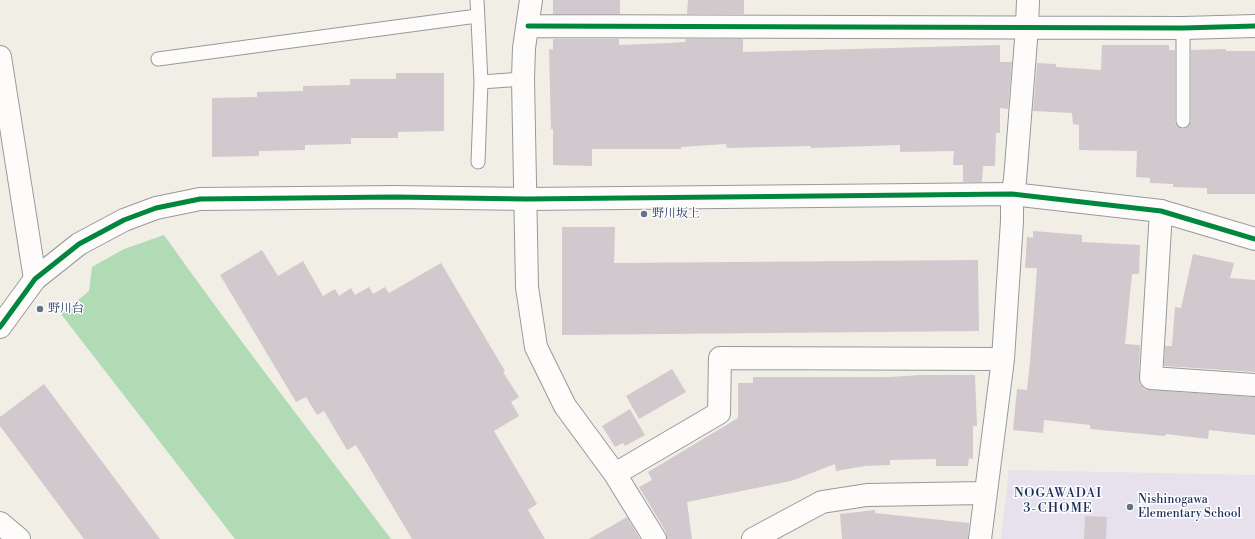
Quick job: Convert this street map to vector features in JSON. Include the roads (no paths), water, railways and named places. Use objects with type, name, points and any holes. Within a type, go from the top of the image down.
[{"type":"street","points":[[531,0],[524,48],[523,79],[527,287],[536,347],[565,406],[615,474],[655,539]]},
{"type":"street","points":[[980,539],[984,493],[1003,359],[1012,220],[1012,194],[1015,180],[1028,0]]},
{"type":"street","points":[[528,26],[1184,28],[1255,26]]},
{"type":"street","points":[[0,57],[35,279]]},
{"type":"street","points":[[0,327],[35,279],[79,244],[124,220],[156,208],[200,199],[395,197],[526,199],[1012,194],[1161,211],[1255,238]]},
{"type":"street","points":[[1161,211],[1151,378],[1255,385]]},
{"type":"street","points":[[615,474],[719,413],[720,358],[1003,359]]},
{"type":"street","points":[[753,539],[822,502],[867,495],[984,493]]},
{"type":"street","points":[[0,523],[19,539]]},
{"type":"lane","points":[[477,0],[481,82],[478,162]]},
{"type":"lane","points":[[158,59],[477,16]]},
{"type":"lane","points":[[1183,121],[1184,28]]},
{"type":"lane","points":[[481,82],[523,79]]},
{"type":"place","name":"野川坂上","points":[[644,214]]},
{"type":"place","name":"野川台","points":[[40,309]]},
{"type":"place","name":"Nishinogawa Elementary School","points":[[1130,507]]},
{"type":"district","name":"NOGAWADAI 3-CHOME","points":[[1058,502]]}]
